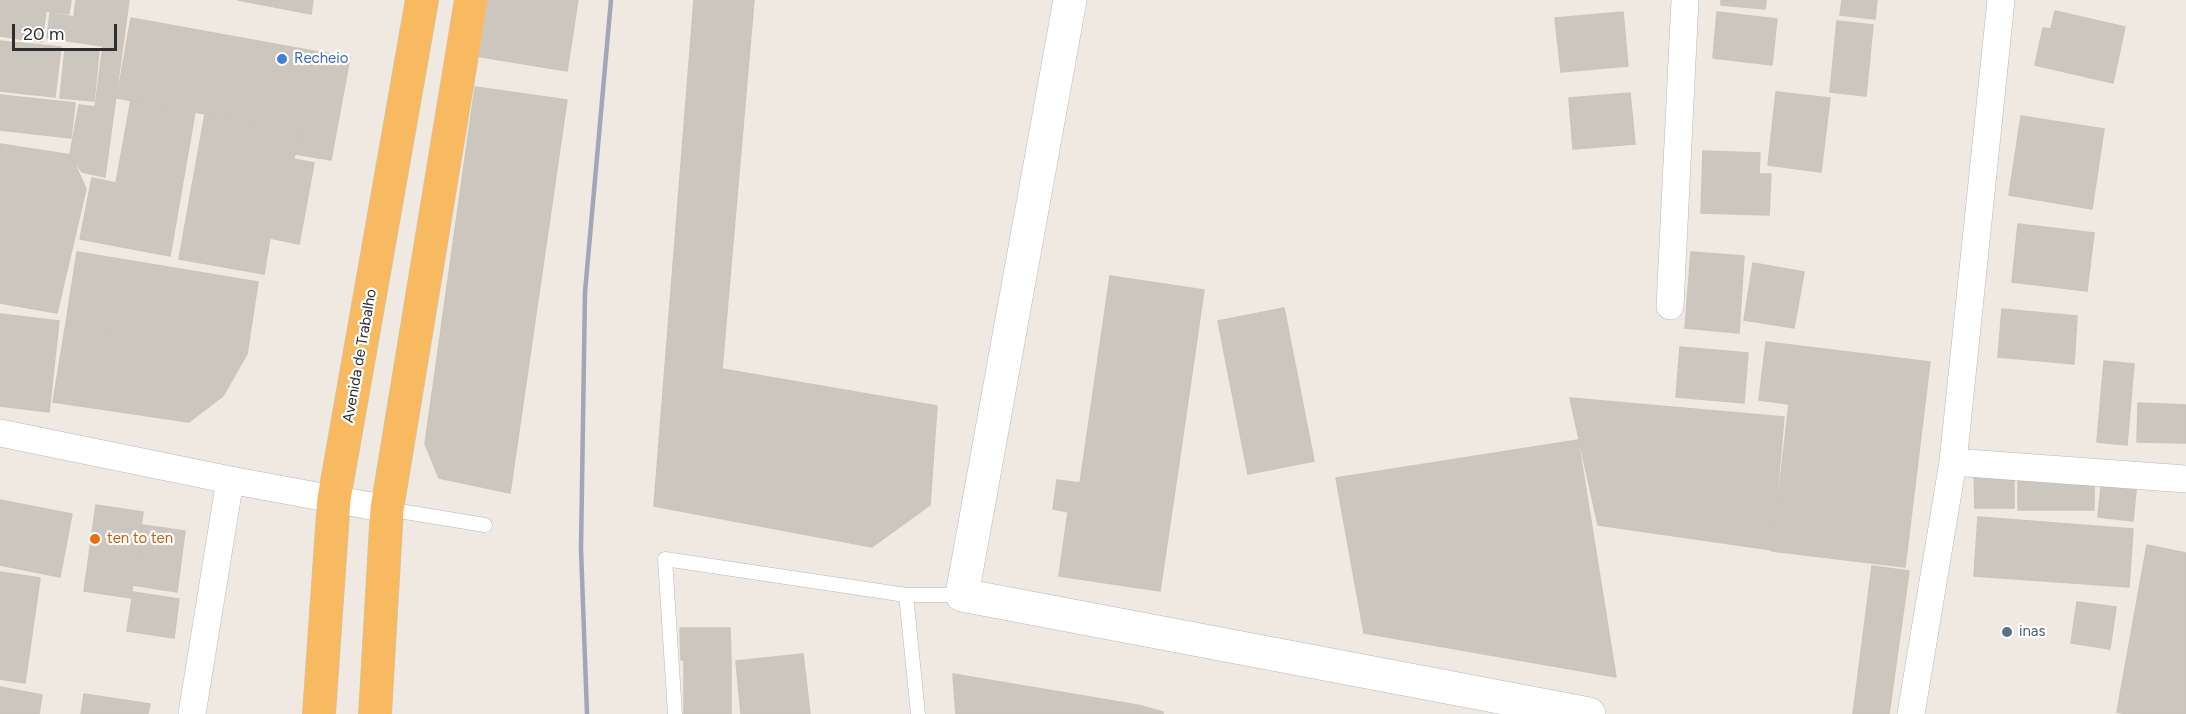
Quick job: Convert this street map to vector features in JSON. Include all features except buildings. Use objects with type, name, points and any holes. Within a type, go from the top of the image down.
[{"type":"highway","name":"Avenida de Trabalho","points":[[319,714],[334,499],[422,0]]},
{"type":"highway","points":[[375,714],[387,509],[471,0]]},
{"type":"street","points":[[1070,0],[962,595],[1589,714]]},
{"type":"street","points":[[1670,306],[1685,0]]},
{"type":"street","points":[[1911,714],[1953,462],[2001,0]]},
{"type":"street","points":[[0,433],[387,509]]},
{"type":"street","points":[[1953,462],[2186,479]]},
{"type":"street","points":[[192,714],[230,480]]},
{"type":"lane","points":[[387,509],[485,525]]},
{"type":"lane","points":[[675,714],[665,559],[906,595],[962,595]]},
{"type":"lane","points":[[906,595],[918,714]]},
{"type":"railway","points":[[587,714],[581,549],[585,292],[611,0]]},
{"type":"place","name":"Recheio","points":[[282,59]]},
{"type":"place","name":"ten to ten","points":[[95,539]]},
{"type":"place","name":"inas","points":[[2007,632]]}]
